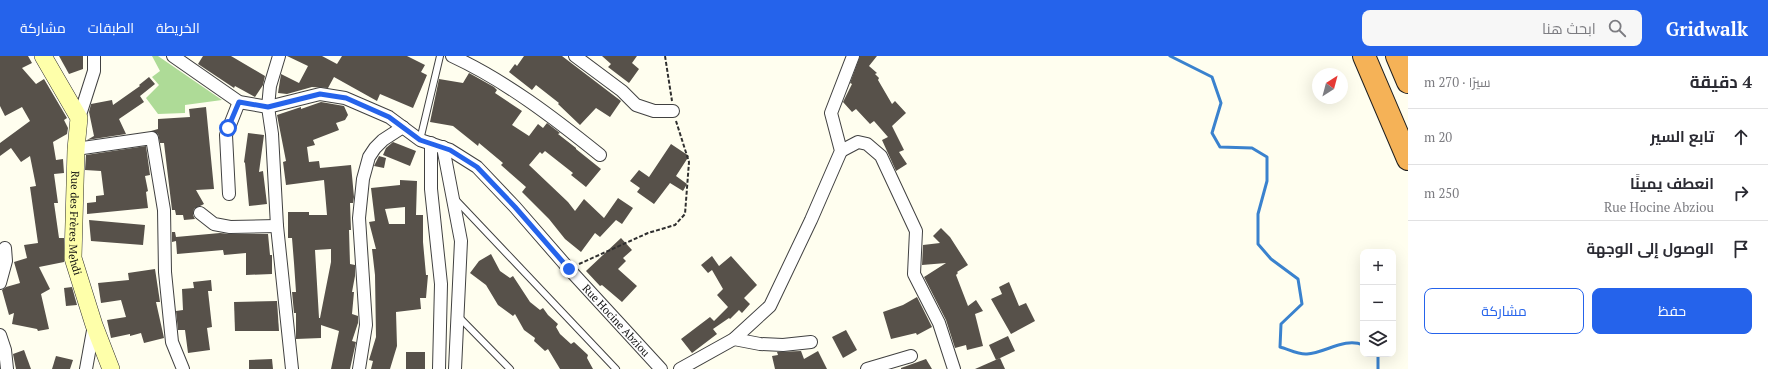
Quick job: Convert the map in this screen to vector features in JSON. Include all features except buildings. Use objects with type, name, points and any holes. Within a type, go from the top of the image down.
[{"type":"highway","points":[[1364,56],[1408,158]]},
{"type":"highway","points":[[1397,56],[1408,82]]},
{"type":"main road","points":[[43,56],[79,118]]},
{"type":"main road","name":"Rue des Frères Mehdi","points":[[79,118],[76,149],[74,258],[94,325],[111,369]]},
{"type":"street","points":[[79,118],[94,71],[94,56]]},
{"type":"street","name":"Rue Hocine Abziou","points":[[173,56],[239,102],[268,107],[320,94],[346,98],[389,117],[431,143],[450,150],[477,167],[661,369]]},
{"type":"street","points":[[279,56],[270,86],[268,107],[272,134],[277,226],[292,369]]},
{"type":"street","points":[[452,56],[509,87],[551,116],[600,154]]},
{"type":"street","points":[[575,56],[622,91],[636,105],[654,111],[673,111]]},
{"type":"street","points":[[842,151],[831,113],[853,56]]},
{"type":"street","points":[[229,194],[226,135],[239,102]]},
{"type":"street","points":[[359,369],[366,325],[359,218],[362,179],[369,157],[375,148],[383,140],[403,127]]},
{"type":"street","points":[[76,149],[152,138],[164,210],[165,272],[172,342],[183,369]]},
{"type":"street","points":[[680,369],[734,339],[770,306],[842,151],[858,142],[866,144],[881,156],[916,231],[914,274],[939,323],[954,369]]},
{"type":"street","points":[[431,143],[452,197],[461,241],[455,369]]},
{"type":"street","points":[[431,143],[431,189],[441,284],[439,369]]},
{"type":"street","points":[[200,213],[214,224],[230,227],[277,226]]},
{"type":"street","points":[[0,283],[6,261],[5,248]]},
{"type":"street","points":[[86,369],[94,325]]},
{"type":"street","points":[[0,335],[5,350],[7,369]]},
{"type":"street","points":[[734,339],[760,344],[783,345],[811,342]]},
{"type":"street","points":[[866,369],[911,356]]},
{"type":"lane","points":[[431,143],[440,56]]},
{"type":"lane","points":[[452,197],[616,369]]},
{"type":"lane","points":[[458,316],[510,369]]},
{"type":"path","points":[[569,269],[648,232],[675,225],[685,214],[689,162],[673,111],[665,56]]},
{"type":"green space","points":[[152,56],[158,56],[222,100],[185,105],[185,113],[158,114],[146,98],[159,85],[152,77],[160,71]]},
{"type":"waterway","points":[[1170,56],[1212,77],[1221,103],[1212,133],[1220,147],[1252,148],[1267,157],[1267,181],[1258,214],[1258,244],[1271,259],[1298,279],[1302,304],[1281,324],[1280,347],[1297,353],[1307,354],[1342,344],[1360,344]]},
{"type":"waterway","points":[[1378,357],[1378,369]]},
{"type":"route","points":[[228,128],[239,102],[268,107],[289,103],[320,94],[346,98],[389,117],[420,140],[450,150],[477,167],[515,207],[569,269]]}]
